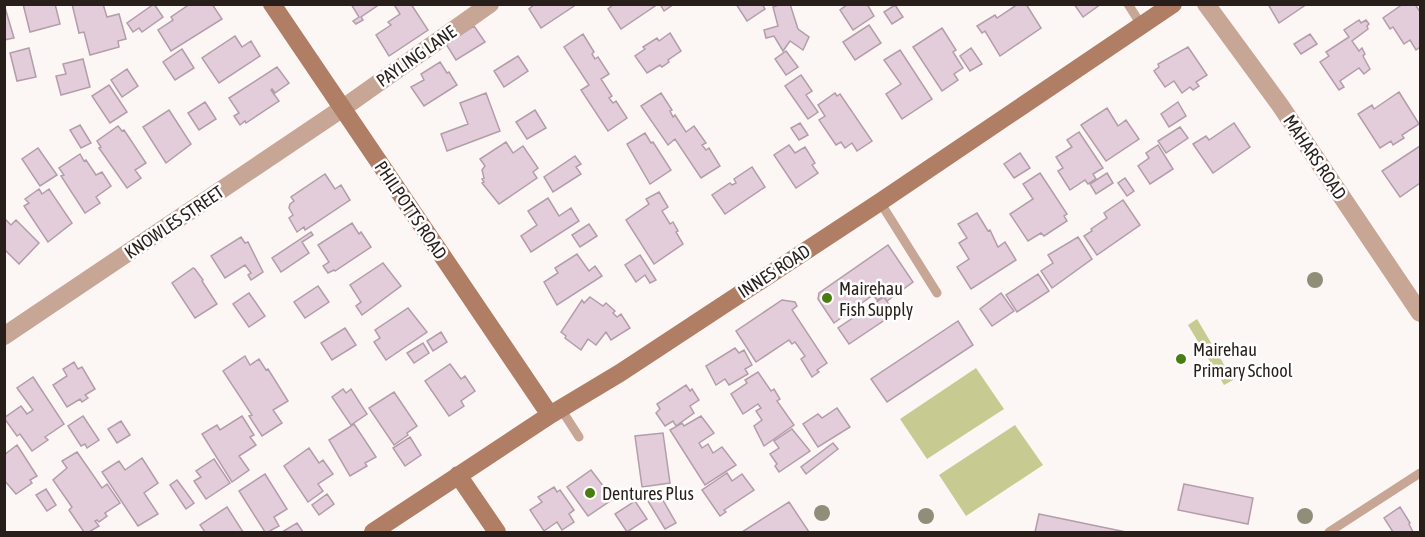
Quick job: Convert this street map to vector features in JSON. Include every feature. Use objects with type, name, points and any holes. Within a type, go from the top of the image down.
[{"type":"main road","name":"PHILPOTTS ROAD","points":[[273,4],[555,412]]},
{"type":"main road","name":"INNES ROAD","points":[[373,532],[880,202],[1173,4]]},
{"type":"main road","points":[[458,475],[497,532]]},
{"type":"street","name":"PAYLING LANE","points":[[343,108],[490,4]]},
{"type":"street","name":"MAHARS ROAD","points":[[1206,4],[1414,290],[1420,313]]},
{"type":"street","name":"KNOWLES STREET","points":[[4,336],[343,108]]},
{"type":"lane","points":[[1128,4],[1142,26]]},
{"type":"lane","points":[[880,202],[937,293]]},
{"type":"lane","points":[[555,412],[579,437]]},
{"type":"lane","points":[[1329,532],[1420,473]]},
{"type":"green space","points":[[1197,319],[1233,380],[1224,385],[1188,325]]},
{"type":"green space","points":[[976,368],[1004,409],[927,459],[900,419]]},
{"type":"green space","points":[[1015,425],[1043,465],[966,516],[939,475]]},
{"type":"building","points":[[4,4],[14,38],[4,40]]},
{"type":"building","points":[[23,4],[55,4],[60,24],[30,32]]},
{"type":"building","points":[[72,4],[103,4],[107,17],[119,14],[126,39],[118,41],[119,47],[90,55],[84,32],[79,33]]},
{"type":"building","points":[[154,4],[163,17],[142,32],[139,28],[133,32],[127,23]]},
{"type":"building","points":[[190,4],[212,4],[222,19],[171,51],[158,30],[173,20],[171,17]]},
{"type":"building","points":[[351,4],[380,4],[361,17],[363,20],[356,24],[353,21],[359,17]]},
{"type":"building","points":[[411,4],[428,30],[389,56],[376,35],[391,25],[388,22],[400,14],[395,6]]},
{"type":"building","points":[[535,4],[577,4],[541,28],[529,9]]},
{"type":"building","points":[[614,4],[658,4],[621,29],[608,9]]},
{"type":"building","points":[[660,4],[674,4],[664,11]]},
{"type":"building","points":[[736,4],[762,4],[765,9],[747,21]]},
{"type":"building","points":[[790,4],[798,29],[809,37],[803,50],[790,41],[783,51],[774,36],[766,38],[764,30],[778,26],[773,7]]},
{"type":"building","points":[[848,4],[867,4],[874,16],[853,30],[840,10]]},
{"type":"building","points":[[1018,4],[1026,4],[1041,28],[1000,56],[985,31],[982,33],[977,26],[995,15],[997,18]]},
{"type":"building","points":[[1074,4],[1101,4],[1083,17]]},
{"type":"building","points":[[1268,4],[1307,4],[1279,23]]},
{"type":"building","points":[[1403,4],[1415,4],[1420,12],[1420,47],[1416,50],[1410,40],[1404,44],[1393,27],[1390,29],[1383,18]]},
{"type":"building","points":[[895,5],[903,17],[892,24],[884,12]]},
{"type":"building","points":[[1359,20],[1361,23],[1366,20],[1369,24],[1368,29],[1352,41],[1359,51],[1362,48],[1365,54],[1363,56],[1370,69],[1364,74],[1359,68],[1340,81],[1344,87],[1339,90],[1320,62],[1329,56],[1326,52],[1349,37],[1344,30]]},
{"type":"building","points":[[869,25],[881,43],[855,60],[843,42]]},
{"type":"building","points":[[474,26],[485,42],[456,60],[446,44]]},
{"type":"building","points":[[942,28],[956,50],[953,52],[963,68],[954,74],[958,80],[942,91],[913,47]]},
{"type":"building","points":[[670,33],[681,51],[662,67],[660,65],[647,73],[635,56],[645,49],[643,47],[657,38],[659,41]]},
{"type":"building","points":[[583,34],[594,52],[592,54],[595,59],[598,57],[609,74],[601,79],[612,96],[609,98],[613,103],[616,101],[627,118],[608,131],[581,90],[589,85],[564,47]]},
{"type":"building","points":[[1310,34],[1317,44],[1301,54],[1294,44]]},
{"type":"building","points":[[235,36],[242,47],[251,41],[260,56],[219,83],[202,58]]},
{"type":"building","points":[[1188,47],[1207,75],[1196,82],[1199,86],[1193,90],[1190,87],[1182,93],[1174,81],[1165,87],[1154,71],[1159,67],[1158,64]]},
{"type":"building","points":[[29,48],[36,77],[17,81],[10,53]]},
{"type":"building","points":[[971,48],[982,64],[970,71],[960,56]]},
{"type":"building","points":[[182,49],[194,68],[175,80],[163,62]]},
{"type":"building","points":[[900,50],[932,99],[902,119],[886,94],[901,84],[884,60]]},
{"type":"building","points":[[786,51],[798,67],[786,75],[775,59]]},
{"type":"building","points":[[518,56],[528,71],[504,87],[494,71]]},
{"type":"building","points":[[83,59],[90,87],[61,95],[56,76],[66,74],[63,64]]},
{"type":"building","points":[[440,62],[457,85],[424,106],[411,87],[424,80],[421,74]]},
{"type":"building","points":[[277,67],[289,83],[275,93],[271,90],[279,101],[240,125],[234,116],[239,113],[229,98]]},
{"type":"building","points":[[127,69],[138,86],[122,97],[111,80]]},
{"type":"building","points":[[801,75],[812,91],[806,95],[818,112],[808,119],[785,86]]},
{"type":"building","points":[[109,85],[127,112],[110,123],[92,96]]},
{"type":"building","points":[[1399,92],[1419,124],[1402,135],[1404,138],[1393,145],[1391,141],[1380,148],[1358,114],[1372,105],[1374,109]]},
{"type":"building","points":[[486,93],[500,131],[447,151],[441,134],[468,124],[460,103]]},
{"type":"building","points":[[661,93],[672,110],[670,111],[673,117],[675,115],[686,132],[694,126],[706,143],[702,145],[706,150],[709,148],[720,166],[701,178],[675,139],[668,145],[641,106]]},
{"type":"building","points":[[835,93],[837,96],[840,94],[872,141],[857,151],[852,143],[845,148],[841,142],[836,145],[819,120],[825,116],[818,105]]},
{"type":"building","points":[[205,102],[216,119],[199,130],[188,113]]},
{"type":"building","points":[[1178,102],[1186,116],[1169,127],[1161,114]]},
{"type":"building","points":[[1107,108],[1118,126],[1126,120],[1139,139],[1106,161],[1081,125]]},
{"type":"building","points":[[169,110],[191,144],[166,163],[143,127]]},
{"type":"building","points":[[535,110],[546,128],[527,139],[516,122]]},
{"type":"building","points":[[800,123],[808,135],[799,140],[791,128]]},
{"type":"building","points":[[1234,123],[1250,147],[1213,173],[1193,144],[1206,136],[1209,140]]},
{"type":"building","points":[[80,125],[91,143],[81,148],[70,130]]},
{"type":"building","points":[[118,126],[122,131],[124,130],[146,163],[135,170],[141,178],[127,188],[99,148],[101,147],[97,141]]},
{"type":"building","points":[[1180,127],[1188,138],[1166,153],[1158,141]]},
{"type":"building","points":[[1079,132],[1103,168],[1093,174],[1096,179],[1088,184],[1085,180],[1070,190],[1058,171],[1063,168],[1056,157],[1072,147],[1067,140]]},
{"type":"building","points":[[645,133],[671,170],[650,184],[627,144]]},
{"type":"building","points":[[506,142],[513,153],[523,146],[538,168],[533,172],[537,178],[499,204],[482,183],[484,178],[482,170],[485,166],[480,159]]},
{"type":"building","points":[[789,145],[795,153],[805,147],[818,173],[796,188],[774,155]]},
{"type":"building","points":[[1158,145],[1173,169],[1150,184],[1138,166],[1149,158],[1146,153]]},
{"type":"building","points":[[1420,146],[1420,183],[1400,197],[1382,171]]},
{"type":"building","points":[[38,148],[57,175],[40,186],[22,159]]},
{"type":"building","points":[[1020,153],[1030,168],[1014,178],[1004,164]]},
{"type":"building","points":[[80,154],[96,175],[102,172],[111,186],[96,197],[100,203],[85,213],[61,176],[64,175],[59,168]]},
{"type":"building","points":[[575,156],[581,164],[576,167],[581,174],[553,192],[544,177]]},
{"type":"building","points":[[752,167],[765,187],[725,214],[712,195],[730,183],[732,185],[736,183],[734,179]]},
{"type":"building","points":[[1040,173],[1067,214],[1064,216],[1067,221],[1044,236],[1041,233],[1028,241],[1010,214],[1033,199],[1023,184]]},
{"type":"building","points":[[1107,173],[1113,183],[1096,194],[1090,184]]},
{"type":"building","points":[[325,174],[335,189],[341,185],[350,200],[305,230],[304,227],[297,232],[289,218],[293,215],[289,208],[294,201],[291,197]]},
{"type":"building","points":[[1125,178],[1134,191],[1127,196],[1118,183]]},
{"type":"building","points":[[39,189],[42,194],[49,189],[72,223],[48,242],[24,206],[29,203],[25,199]]},
{"type":"building","points":[[659,192],[668,207],[662,211],[670,224],[673,222],[683,244],[654,264],[626,220],[649,204],[646,199]]},
{"type":"building","points":[[548,198],[559,216],[571,208],[579,221],[531,252],[521,236],[537,225],[528,211]]},
{"type":"building","points":[[1123,200],[1140,225],[1097,255],[1084,236],[1107,218],[1104,213]]},
{"type":"building","points":[[977,213],[988,231],[990,230],[998,247],[1005,242],[1016,260],[971,289],[957,267],[969,259],[959,243],[967,238],[958,224]]},
{"type":"building","points":[[5,219],[11,225],[16,220],[39,243],[19,264],[4,249]]},
{"type":"building","points":[[352,223],[371,247],[335,271],[328,273],[323,266],[329,262],[318,245]]},
{"type":"building","points":[[589,224],[597,236],[580,247],[572,235]]},
{"type":"building","points":[[311,232],[313,235],[302,242],[309,253],[281,272],[272,258]]},
{"type":"building","points":[[241,237],[245,243],[248,242],[263,272],[251,280],[248,275],[251,273],[245,265],[225,278],[211,256]]},
{"type":"building","points":[[1078,237],[1092,259],[1052,288],[1041,271],[1053,263],[1048,255]]},
{"type":"building","points":[[888,245],[913,282],[887,301],[883,296],[877,300],[873,295],[834,323],[818,299],[819,293]]},
{"type":"building","points":[[577,254],[589,271],[595,266],[602,276],[557,305],[544,282],[558,273],[555,268]]},
{"type":"building","points":[[640,255],[656,280],[650,283],[645,275],[636,282],[625,265]]},
{"type":"building","points":[[383,263],[401,286],[362,315],[356,306],[361,302],[350,285]]},
{"type":"building","points":[[193,268],[217,304],[195,318],[172,283]]},
{"type":"building","points":[[1038,274],[1049,291],[1017,312],[1006,295]]},
{"type":"building","points":[[318,286],[329,302],[305,318],[294,302]]},
{"type":"building","points":[[249,293],[265,316],[249,327],[233,304]]},
{"type":"building","points":[[1001,293],[1014,311],[992,326],[980,309]]},
{"type":"building","points":[[590,297],[603,306],[606,303],[615,311],[613,313],[617,317],[621,314],[630,328],[611,340],[606,332],[596,345],[588,339],[581,350],[561,332],[582,300],[584,303]]},
{"type":"building","points":[[884,297],[895,313],[849,344],[838,328]]},
{"type":"building","points":[[782,300],[795,302],[797,306],[792,310],[827,363],[812,377],[801,359],[805,356],[795,342],[792,344],[789,340],[756,362],[736,331]]},
{"type":"building","points":[[408,308],[427,332],[386,360],[374,342],[380,338],[375,330]]},
{"type":"building","points":[[958,321],[973,345],[887,402],[871,379]]},
{"type":"building","points":[[345,328],[356,345],[332,360],[321,343]]},
{"type":"building","points":[[441,332],[447,342],[433,351],[427,341]]},
{"type":"building","points":[[423,343],[429,353],[414,363],[407,353]]},
{"type":"building","points":[[735,348],[739,353],[744,350],[752,365],[745,369],[748,374],[729,385],[725,379],[716,385],[706,366]]},
{"type":"building","points":[[245,356],[250,365],[259,359],[288,401],[273,410],[282,423],[262,436],[249,416],[252,415],[223,371]]},
{"type":"building","points":[[74,362],[78,369],[82,367],[95,389],[85,395],[88,398],[82,402],[80,399],[67,407],[53,385],[67,376],[63,369]]},
{"type":"building","points":[[450,364],[461,379],[465,376],[475,391],[461,401],[464,406],[449,416],[425,381]]},
{"type":"building","points":[[758,372],[771,391],[774,389],[780,399],[777,401],[794,425],[764,446],[754,426],[762,420],[756,411],[761,408],[758,404],[743,414],[731,394],[747,383],[745,380]]},
{"type":"building","points":[[33,377],[64,424],[45,437],[48,440],[32,451],[20,434],[17,436],[4,418],[21,406],[27,414],[33,410],[17,388]]},
{"type":"building","points":[[686,385],[690,391],[692,389],[699,400],[690,406],[694,413],[676,426],[673,421],[665,426],[656,413],[660,409],[657,404]]},
{"type":"building","points":[[343,389],[346,393],[351,389],[367,414],[351,425],[332,397]]},
{"type":"building","points":[[394,392],[417,426],[394,445],[369,408]]},
{"type":"building","points":[[837,408],[850,427],[818,447],[803,424],[818,414],[822,418]]},
{"type":"building","points":[[83,416],[99,440],[87,448],[85,444],[81,446],[68,426]]},
{"type":"building","points":[[242,416],[254,435],[250,437],[256,445],[239,456],[249,470],[232,482],[202,434],[217,425],[220,430]]},
{"type":"building","points":[[701,416],[714,433],[699,443],[702,448],[708,444],[713,453],[722,447],[736,465],[705,485],[670,430],[682,423],[684,426]]},
{"type":"building","points":[[121,421],[130,435],[117,443],[108,429]]},
{"type":"building","points":[[354,424],[376,457],[365,463],[367,466],[350,476],[329,440]]},
{"type":"building","points":[[792,429],[810,451],[779,472],[770,454],[779,448],[774,441]]},
{"type":"building","points":[[663,433],[670,483],[642,487],[635,436]]},
{"type":"building","points":[[410,437],[421,455],[405,466],[393,448]]},
{"type":"building","points":[[833,443],[838,449],[806,474],[801,467]]},
{"type":"building","points":[[17,445],[37,476],[30,480],[32,483],[16,494],[4,480],[4,455]]},
{"type":"building","points":[[309,448],[319,463],[323,460],[333,474],[318,484],[323,491],[308,502],[284,466]]},
{"type":"building","points":[[77,452],[102,488],[107,484],[120,503],[105,513],[107,516],[99,522],[95,521],[99,526],[89,532],[84,532],[69,510],[72,507],[53,480],[67,468],[62,461]]},
{"type":"building","points":[[142,458],[158,483],[144,493],[158,514],[138,526],[102,472],[119,461],[125,470]]},
{"type":"building","points":[[214,459],[230,483],[206,499],[194,481],[201,477],[196,471]]},
{"type":"building","name":"Dentures Plus","points":[[591,470],[613,499],[588,516],[567,487]]},
{"type":"building","points":[[727,473],[732,481],[742,474],[754,490],[724,510],[726,512],[720,516],[702,490]]},
{"type":"building","points":[[265,474],[287,509],[274,517],[279,526],[268,532],[265,532],[239,491]]},
{"type":"building","points":[[177,480],[194,503],[186,509],[170,485]]},
{"type":"building","points":[[1184,484],[1253,498],[1248,524],[1178,510]]},
{"type":"building","points":[[554,487],[557,492],[560,490],[574,510],[569,514],[574,522],[562,530],[557,522],[544,531],[530,510],[542,502],[538,497]]},
{"type":"building","points":[[46,489],[56,505],[47,511],[36,495]]},
{"type":"building","points":[[327,494],[334,504],[319,515],[312,505]]},
{"type":"building","points":[[660,495],[676,523],[665,529],[648,501]]},
{"type":"building","points":[[635,501],[647,519],[627,532],[615,514]]},
{"type":"building","points":[[789,502],[809,532],[742,532]]},
{"type":"building","points":[[227,507],[243,532],[205,532],[200,525]]},
{"type":"building","points":[[1400,507],[1413,532],[1393,532],[1384,518]]},
{"type":"building","points":[[1039,514],[1126,532],[1035,532]]},
{"type":"building","points":[[297,523],[303,532],[282,532]]},
{"type":"place","name":"Mairehau Fish Supply","points":[[827,298]]},
{"type":"place","name":"Mairehau Primary School","points":[[1181,359]]},
{"type":"place","name":"Dentures Plus","points":[[590,493]]}]
